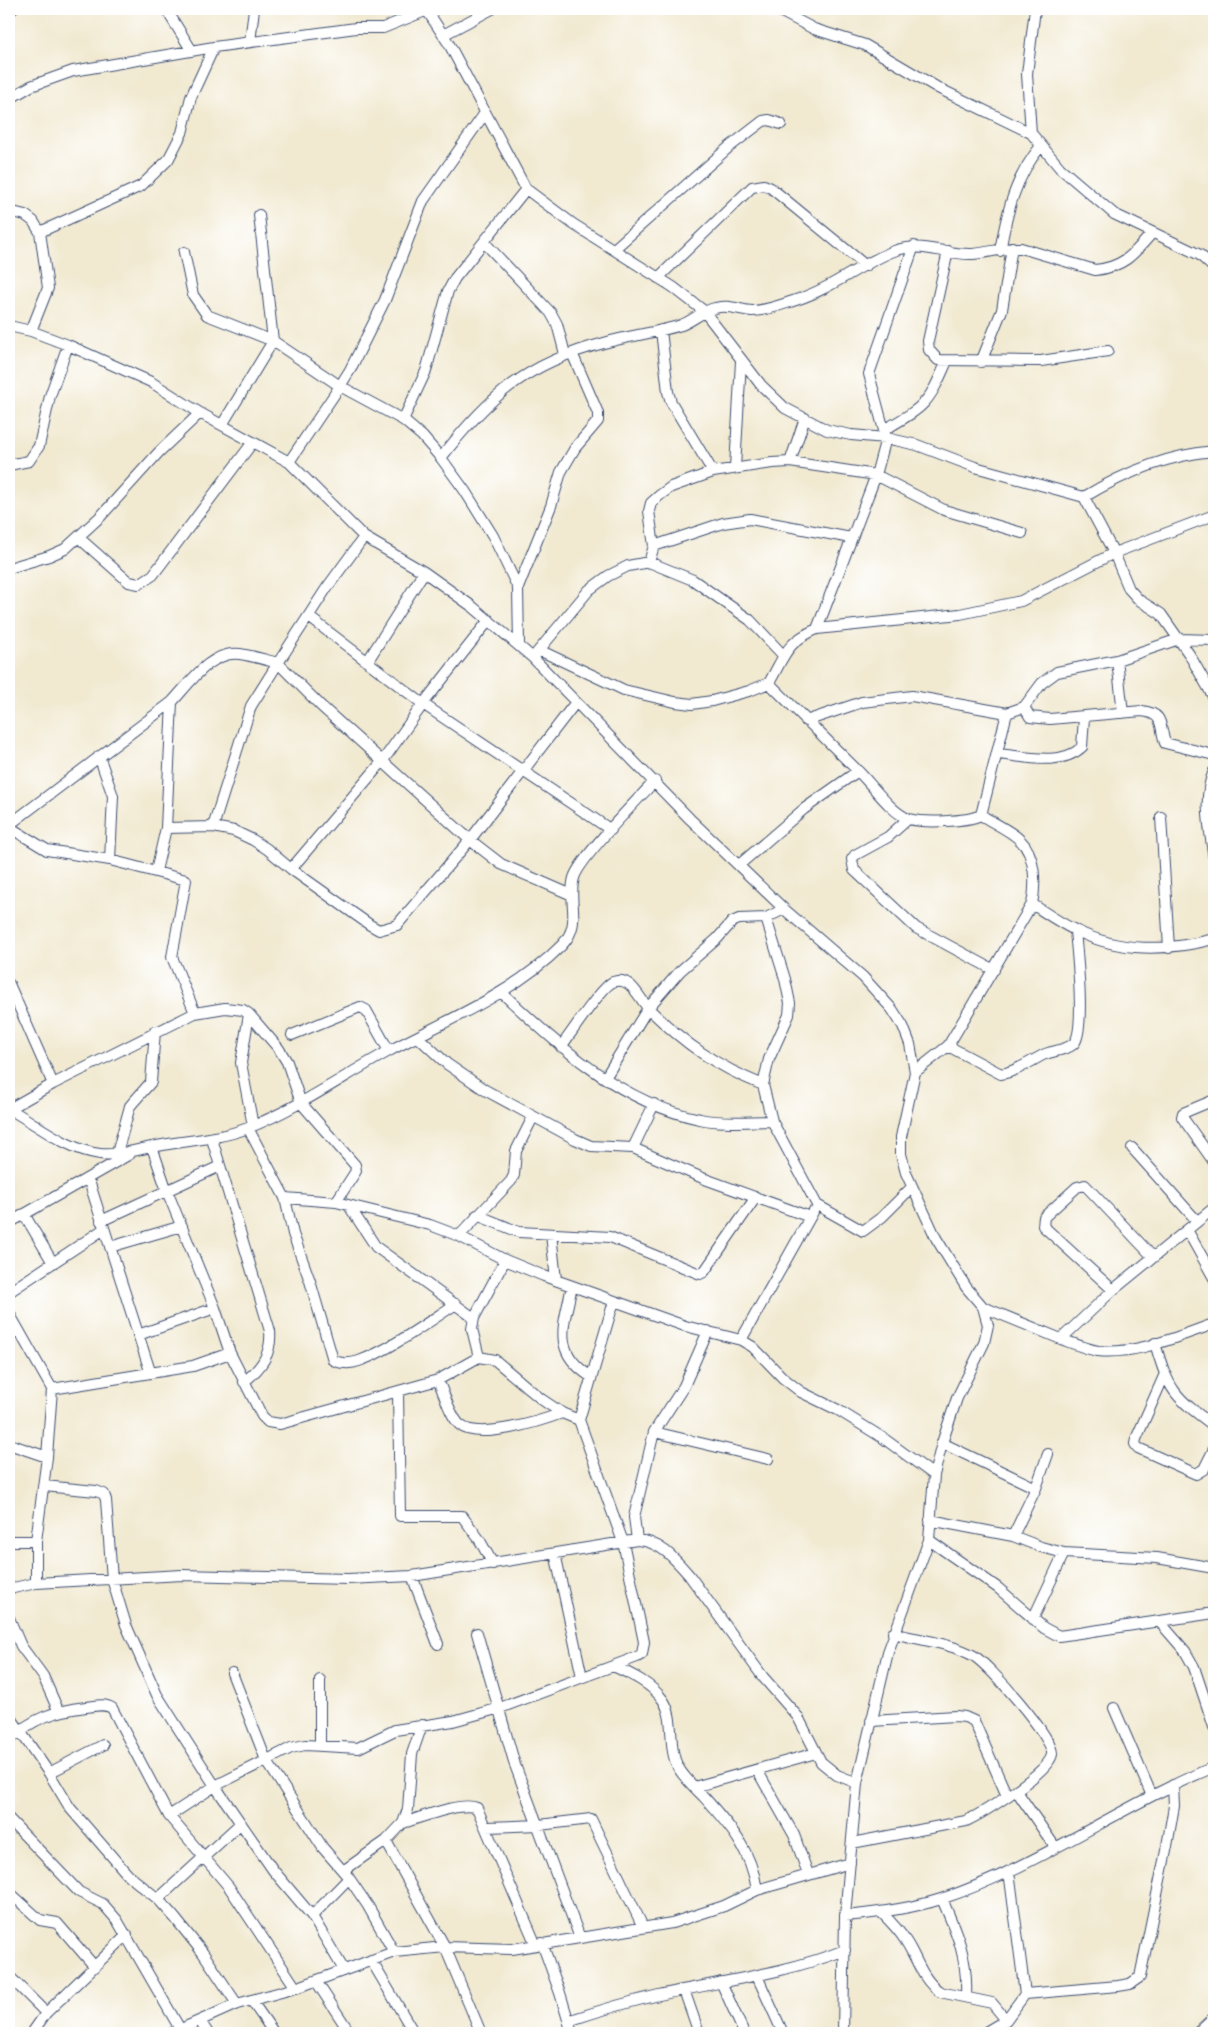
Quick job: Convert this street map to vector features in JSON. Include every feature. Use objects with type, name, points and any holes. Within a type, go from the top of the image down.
[{"type":"street","points":[[9,10],[14,9]]},
{"type":"street","points":[[166,9],[192,51]]},
{"type":"street","points":[[250,42],[254,9]]},
{"type":"street","points":[[443,35],[492,9]]},
{"type":"street","points":[[776,9],[814,29],[865,45],[938,88],[1030,133],[1060,168],[1114,214],[1200,255],[1214,268]]},
{"type":"street","points":[[1030,133],[1027,74],[1035,9]]},
{"type":"street","points":[[9,99],[31,86],[73,71],[214,46],[356,28],[383,28],[428,10],[526,189],[573,224],[658,278],[704,311],[761,385],[785,408],[835,432],[851,435],[885,434],[975,467],[1084,497],[1140,468],[1188,453],[1214,450]]},
{"type":"street","points":[[40,232],[141,186],[168,160],[182,134],[190,97],[214,46]]},
{"type":"street","points":[[289,462],[350,370],[385,300],[423,202],[486,113]]},
{"type":"street","points":[[614,249],[700,171],[755,126],[769,120],[781,124]]},
{"type":"street","points":[[1000,251],[1007,214],[1021,175],[1041,146]]},
{"type":"street","points":[[658,278],[752,187],[764,185],[771,188],[866,266]]},
{"type":"street","points":[[403,420],[426,371],[448,291],[455,278],[526,189]]},
{"type":"street","points":[[10,214],[26,215],[33,221],[40,232],[48,288],[31,331]]},
{"type":"street","points":[[222,425],[273,341],[259,215]]},
{"type":"street","points":[[442,458],[475,416],[502,391],[520,378],[569,354],[604,343],[681,326],[704,311],[731,306],[751,311],[761,310],[798,299],[833,285],[895,250],[914,246],[970,254],[1000,251],[1012,247],[1030,250],[1083,268],[1106,269],[1131,258],[1152,233]]},
{"type":"street","points":[[484,242],[551,313],[598,413],[598,420],[575,448],[561,472],[551,506],[518,588],[519,645]]},
{"type":"street","points":[[817,630],[876,474],[885,434],[869,374],[914,246]]},
{"type":"street","points":[[981,362],[1002,310],[1012,247]]},
{"type":"street","points":[[948,251],[928,341],[929,350],[938,360],[981,362],[1041,361],[1108,351]]},
{"type":"street","points":[[184,252],[193,295],[207,315],[273,341],[340,386],[403,420],[422,436],[442,458],[493,536],[518,588]]},
{"type":"street","points":[[9,326],[31,331],[68,345],[151,382],[200,413],[289,462],[364,537],[424,572],[489,620],[519,645],[536,654],[624,690],[675,702],[692,704],[712,701],[770,683],[782,654],[803,635],[817,630],[960,614],[1020,601],[1114,553],[1214,515]]},
{"type":"street","points":[[661,330],[670,397],[713,472]]},
{"type":"street","points":[[9,465],[29,461],[39,446],[50,396],[68,345]]},
{"type":"street","points":[[735,468],[741,361]]},
{"type":"street","points":[[885,434],[926,403],[934,393],[947,361]]},
{"type":"street","points":[[9,568],[65,549],[108,509],[159,452],[200,413]]},
{"type":"street","points":[[790,462],[805,418]]},
{"type":"street","points":[[78,537],[129,582],[144,582],[153,575],[253,442]]},
{"type":"street","points":[[649,562],[654,546],[649,511],[651,503],[671,487],[713,472],[790,462],[876,474],[944,510],[1022,533]]},
{"type":"street","points":[[1084,497],[1114,553],[1129,588],[1139,600],[1161,614],[1214,698]]},
{"type":"street","points":[[654,546],[723,523],[750,519],[851,538]]},
{"type":"street","points":[[213,827],[250,706],[364,537]]},
{"type":"street","points":[[536,654],[590,590],[608,576],[628,566],[649,562],[693,580],[750,620],[782,654]]},
{"type":"street","points":[[367,662],[424,572]]},
{"type":"street","points":[[309,617],[423,704],[610,830]]},
{"type":"street","points":[[291,870],[382,762],[423,704],[489,620]]},
{"type":"street","points":[[806,721],[862,702],[912,696],[1007,713],[1024,707],[1042,683],[1057,672],[1117,660],[1179,640],[1214,640]]},
{"type":"street","points":[[196,1012],[172,957],[186,880],[110,860],[47,850],[9,826],[172,702],[194,679],[219,658],[239,654],[278,663],[382,762],[470,840],[501,864],[572,895]]},
{"type":"street","points":[[536,654],[576,702],[738,865],[784,909],[863,977],[892,1009],[910,1044],[915,1072],[901,1138],[901,1154],[912,1187],[944,1252],[966,1287],[983,1307],[988,1325],[984,1343],[957,1398],[942,1443],[934,1475],[929,1540],[893,1634],[870,1721],[857,1783],[845,1916],[843,2033]]},
{"type":"street","points":[[1117,660],[1123,713]]},
{"type":"street","points":[[770,683],[858,771],[883,800],[908,818],[955,821],[971,819],[980,815],[998,754],[1007,713]]},
{"type":"street","points":[[156,872],[166,828],[172,702]]},
{"type":"street","points":[[166,828],[213,827],[234,831],[254,840],[291,870],[370,925],[379,930],[388,929],[397,925],[470,840],[576,702]]},
{"type":"street","points":[[1024,707],[1030,717],[1034,718],[1152,712],[1160,719],[1165,743],[1214,755]]},
{"type":"street","points":[[998,754],[1045,759],[1068,754],[1082,747],[1084,741],[1084,716]]},
{"type":"street","points":[[99,756],[113,796],[110,860]]},
{"type":"street","points":[[738,865],[804,809],[858,771]]},
{"type":"street","points":[[1214,771],[1208,795],[1209,825],[1214,860]]},
{"type":"street","points":[[9,1109],[77,1148],[100,1154],[133,1152],[152,1147],[212,1139],[251,1127],[301,1102],[389,1051],[501,992],[564,943],[573,926],[575,912],[572,895],[574,878],[584,861],[654,781]]},
{"type":"street","points":[[915,1072],[948,1046],[1032,904],[1034,876],[1025,846],[1019,839],[980,815]]},
{"type":"street","points":[[1161,817],[1169,948]]},
{"type":"street","points":[[908,818],[888,837],[855,855],[852,859],[854,870],[916,928],[994,970]]},
{"type":"street","points":[[1032,904],[1076,931],[1142,949],[1169,948],[1214,940]]},
{"type":"street","points":[[606,1078],[648,1008],[680,971],[717,939],[732,922],[739,919],[766,918],[784,909]]},
{"type":"street","points":[[766,918],[785,979],[790,1003],[789,1015],[769,1059],[763,1085],[772,1121],[817,1204],[863,1231],[882,1217],[912,1187]]},
{"type":"street","points":[[948,1046],[1001,1074],[1010,1073],[1046,1053],[1076,1042],[1080,998],[1076,931]]},
{"type":"street","points":[[561,1047],[608,984],[614,981],[628,983],[648,1008],[708,1058],[729,1071],[763,1085]]},
{"type":"street","points":[[9,984],[12,998],[53,1084]]},
{"type":"street","points":[[501,992],[561,1047],[631,1095],[700,1120],[772,1121]]},
{"type":"street","points":[[292,1035],[360,1007],[366,1010],[389,1051]]},
{"type":"street","points":[[9,1109],[155,1031],[196,1012],[225,1008],[242,1010],[249,1014],[279,1049],[287,1062],[301,1102],[355,1165],[356,1171],[336,1202]]},
{"type":"street","points":[[249,1014],[241,1063],[251,1127],[285,1198],[293,1234],[310,1281],[333,1360],[349,1364],[359,1362],[408,1335],[456,1304]]},
{"type":"street","points":[[117,1153],[130,1106],[151,1082],[155,1031]]},
{"type":"street","points":[[418,1037],[463,1076],[533,1117],[591,1146],[633,1148],[810,1217]]},
{"type":"street","points":[[1214,1100],[1183,1113],[1182,1117],[1214,1162]]},
{"type":"street","points":[[633,1148],[654,1104]]},
{"type":"street","points":[[459,1236],[511,1181],[514,1175],[516,1151],[533,1117]]},
{"type":"street","points":[[212,1139],[218,1167],[252,1268],[270,1331],[270,1348],[264,1360],[256,1372],[244,1382]]},
{"type":"street","points":[[152,1147],[167,1191],[215,1308],[230,1353],[262,1416],[268,1422],[280,1424],[438,1380],[479,1357],[495,1360],[525,1388],[562,1413],[579,1420]]},
{"type":"street","points":[[1132,1148],[1197,1221]]},
{"type":"street","points":[[9,1222],[133,1152]]},
{"type":"street","points":[[9,1292],[53,1263],[102,1225],[218,1167]]},
{"type":"street","points":[[88,1178],[150,1371]]},
{"type":"street","points":[[1113,1290],[1043,1226],[1044,1217],[1076,1187],[1085,1185],[1153,1257]]},
{"type":"street","points":[[477,1215],[519,1232],[610,1237],[700,1274],[704,1272],[756,1197]]},
{"type":"street","points":[[285,1198],[336,1202],[430,1225],[459,1236],[506,1260],[572,1286],[685,1326],[740,1340],[753,1347],[783,1378],[801,1392],[853,1419],[934,1475]]},
{"type":"street","points":[[740,1340],[817,1204]]},
{"type":"street","points":[[349,1206],[376,1247],[474,1318]]},
{"type":"street","points":[[1061,1339],[1113,1290],[1214,1208]]},
{"type":"street","points":[[24,1214],[53,1263]]},
{"type":"street","points":[[110,1247],[182,1226]]},
{"type":"street","points":[[1187,1230],[1214,1278]]},
{"type":"street","points":[[551,1234],[556,1280]]},
{"type":"street","points":[[479,1357],[472,1329],[474,1318],[506,1260]]},
{"type":"street","points":[[572,1286],[565,1323],[564,1349],[575,1367],[590,1376]]},
{"type":"street","points":[[169,1816],[215,1786],[291,1748],[320,1746],[358,1748],[396,1730],[453,1720],[500,1708],[642,1654],[644,1649],[623,1542],[579,1420],[590,1376],[614,1301]]},
{"type":"street","points":[[983,1307],[1061,1339],[1096,1351],[1116,1352],[1155,1343],[1214,1324]]},
{"type":"street","points":[[138,1334],[215,1308]]},
{"type":"street","points":[[9,1313],[52,1389],[48,1457],[36,1541],[36,1583]]},
{"type":"street","points":[[9,1339],[17,1327]]},
{"type":"street","points":[[638,1540],[634,1517],[654,1432],[684,1386],[708,1331]]},
{"type":"street","points":[[1155,1343],[1164,1376],[1173,1392],[1182,1402],[1214,1426]]},
{"type":"street","points":[[52,1389],[150,1371],[193,1366],[230,1353]]},
{"type":"street","points":[[1164,1376],[1135,1444],[1138,1448],[1196,1474],[1204,1469],[1214,1449]]},
{"type":"street","points":[[438,1380],[459,1424],[470,1430],[515,1428],[562,1413]]},
{"type":"street","points":[[398,1392],[400,1427],[397,1456],[400,1516],[462,1516],[479,1539],[493,1564]]},
{"type":"street","points":[[654,1432],[768,1460]]},
{"type":"street","points":[[942,1443],[1036,1488]]},
{"type":"street","points":[[9,1444],[48,1457]]},
{"type":"street","points":[[1014,1536],[1036,1488],[1048,1454]]},
{"type":"street","points":[[44,1486],[96,1491],[104,1494],[112,1579],[126,1625],[157,1695],[215,1786],[278,1876],[312,1916],[344,1970]]},
{"type":"street","points":[[930,1520],[1014,1536],[1041,1547],[1064,1553],[1157,1558],[1214,1568]]},
{"type":"street","points":[[9,1589],[36,1583],[182,1575],[348,1580],[412,1576],[623,1542],[647,1540],[657,1545],[676,1560],[690,1575],[763,1677],[798,1717],[816,1753],[829,1770],[857,1783]]},
{"type":"street","points":[[929,1540],[998,1588],[1044,1628],[1059,1636],[1214,1613]]},
{"type":"street","points":[[9,1541],[36,1541]]},
{"type":"street","points":[[555,1553],[582,1677]]},
{"type":"street","points":[[1033,1619],[1064,1553]]},
{"type":"street","points":[[412,1576],[438,1644]]},
{"type":"street","points":[[9,1618],[21,1646],[43,1676],[58,1710]]},
{"type":"street","points":[[1159,1620],[1185,1651],[1194,1667],[1214,1725]]},
{"type":"street","points":[[477,1633],[515,1765],[580,1938]]},
{"type":"street","points":[[852,1843],[966,1820],[983,1813],[1016,1790],[1049,1762],[1053,1754],[1051,1745],[1042,1730],[987,1666],[975,1657],[949,1647],[893,1634]]},
{"type":"street","points":[[613,1666],[647,1684],[663,1700],[668,1714],[673,1756],[678,1768],[728,1824],[749,1857],[754,1868],[758,1890]]},
{"type":"street","points":[[232,1673],[266,1760],[323,1848],[346,1875],[368,1906],[394,1952]]},
{"type":"street","points":[[320,1680],[320,1746]]},
{"type":"street","points":[[9,1740],[21,1729],[58,1710],[98,1705],[107,1705],[112,1708],[169,1816],[229,1887],[296,1988]]},
{"type":"street","points":[[1114,1708],[1152,1796]]},
{"type":"street","points":[[9,1715],[21,1729],[70,1808],[128,1875],[158,1899],[202,1952],[237,2004]]},
{"type":"street","points":[[870,1721],[965,1717],[974,1722],[1007,1796]]},
{"type":"street","points":[[312,1916],[346,1875],[386,1842],[403,1823],[408,1809],[412,1754],[422,1725]]},
{"type":"street","points":[[49,1773],[102,1745]]},
{"type":"street","points":[[694,1787],[816,1753]]},
{"type":"street","points":[[845,1916],[882,1913],[942,1898],[1009,1871],[1173,1785],[1214,1768]]},
{"type":"street","points":[[757,1770],[790,1828],[808,1874]]},
{"type":"street","points":[[1025,1994],[1118,1986],[1130,1984],[1140,1977],[1170,1830],[1174,1806],[1173,1785]]},
{"type":"street","points":[[1016,1790],[1055,1848]]},
{"type":"street","points":[[403,1823],[443,1810],[472,1806],[477,1808],[560,1993],[572,2033]]},
{"type":"street","points":[[9,1819],[79,1892],[102,1904],[127,1935],[176,2031],[237,2004],[296,1988],[394,1952],[445,1947],[512,1949],[689,1919],[758,1890],[850,1863]]},
{"type":"street","points":[[487,1827],[539,1825],[591,1819],[643,1927]]},
{"type":"street","points":[[158,1899],[204,1859],[241,1823]]},
{"type":"street","points":[[386,1842],[445,1947],[481,2033]]},
{"type":"street","points":[[984,2033],[1006,2020],[1025,1994],[1009,1871]]},
{"type":"street","points":[[9,1892],[40,1920],[57,1923],[95,1966]]},
{"type":"street","points":[[942,1898],[958,1936],[967,1967],[966,1996]]},
{"type":"street","points":[[882,1913],[906,1940],[918,1965],[934,1987],[940,1992],[992,2003],[1006,2020]]},
{"type":"street","points":[[32,2033],[46,2013],[127,1935]]},
{"type":"street","points":[[568,2021],[604,2009],[684,1990],[758,1976],[816,1961],[845,1950]]},
{"type":"street","points":[[370,1960],[414,2033]]},
{"type":"street","points":[[9,1976],[46,2013]]},
{"type":"street","points":[[758,1976],[783,2033]]},
{"type":"street","points":[[316,1981],[350,2033]]},
{"type":"street","points":[[721,1982],[744,2033]]},
{"type":"street","points":[[684,1990],[699,2033]]},
{"type":"street","points":[[251,2000],[274,2033]]},
{"type":"street","points":[[1197,2033],[1214,2018]]},
{"type":"street","points":[[200,2021],[208,2033]]}]
